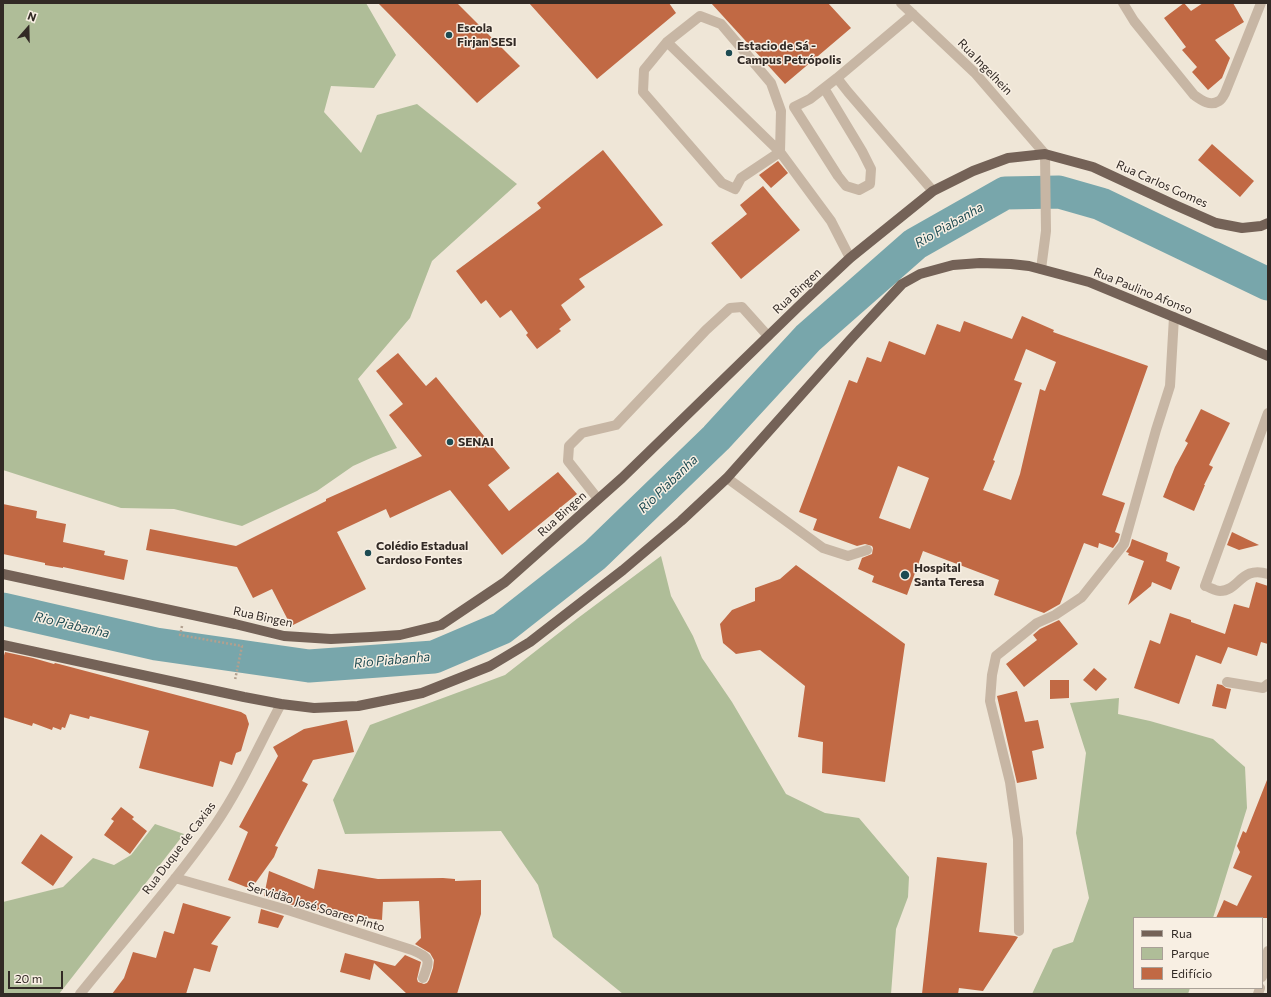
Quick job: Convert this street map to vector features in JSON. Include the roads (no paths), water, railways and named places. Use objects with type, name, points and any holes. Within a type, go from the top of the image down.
[{"type":"main road","name":"Rua Bingen","points":[[3,574],[284,636],[331,639],[400,635],[441,626],[505,582],[627,473],[850,258],[933,191],[973,171],[1008,158],[1045,154]]},
{"type":"main road","name":"Rua Carlos Gomes","points":[[1045,154],[1093,167],[1216,223],[1242,228],[1261,226],[1268,223]]},
{"type":"main road","points":[[3,645],[166,681],[281,704],[314,708],[358,706],[422,693],[490,666],[530,642],[622,570],[681,521],[727,478],[902,284],[920,274],[954,265],[980,263],[1011,264],[1041,268]]},
{"type":"main road","name":"Rua Paulino Afonso","points":[[1041,268],[1089,282],[1268,356]]},
{"type":"street","name":"Rua Ingelhein","points":[[901,3],[975,72],[1045,154]]},
{"type":"street","points":[[1123,3],[1134,21],[1194,95],[1203,102],[1212,103],[1219,101],[1225,93],[1261,3]]},
{"type":"street","points":[[781,111],[794,107],[810,99],[913,14]]},
{"type":"street","points":[[700,16],[720,24],[771,83],[781,111],[780,152],[741,178],[735,190],[722,183],[643,92],[644,70],[667,42],[700,16]]},
{"type":"street","points":[[667,42],[780,152],[831,221],[850,258]]},
{"type":"street","points":[[837,78],[933,191]]},
{"type":"street","points":[[794,107],[846,186],[859,190],[870,184],[871,169],[862,151],[824,88]]},
{"type":"street","points":[[1041,268],[1046,231],[1045,154]]},
{"type":"street","points":[[598,499],[568,461],[569,446],[582,433],[616,425],[706,330],[730,308],[742,307],[768,336]]},
{"type":"street","points":[[1019,931],[1018,839],[1010,782],[990,700],[992,675],[996,656],[1037,623],[1055,615],[1082,597],[1124,544],[1170,386],[1174,317]]},
{"type":"street","points":[[1268,413],[1205,586],[1220,591],[1229,588],[1250,572],[1263,572],[1268,574]]},
{"type":"street","points":[[727,478],[823,548],[848,556],[867,550]]},
{"type":"street","points":[[1227,682],[1263,688],[1268,684]]},
{"type":"street","name":"Rua Duque de Caxias","points":[[80,994],[175,878],[216,824],[247,773],[281,704]]},
{"type":"street","name":"Servidão José Soares Pinto","points":[[175,878],[291,911],[412,950],[428,959],[429,964],[423,978]]},
{"type":"street","points":[[1263,973],[1268,951]]},
{"type":"waterway","name":"Rio Piabanha","points":[[3,609],[156,644],[309,666],[434,657],[502,628],[595,555],[716,438],[808,338],[915,244],[1005,193],[1059,192],[1101,204],[1268,284]]},
{"type":"place","name":"Escola Firjan SESI","points":[[449,35]]},
{"type":"place","name":"Estacio de Sá - Campus Petrópolis","points":[[729,53]]},
{"type":"place","name":"SENAI","points":[[450,442]]},
{"type":"place","name":"Colédio Estadual Cardoso Fontes","points":[[368,553]]},
{"type":"place","name":"Hospital Santa Teresa","points":[[905,575]]}]
